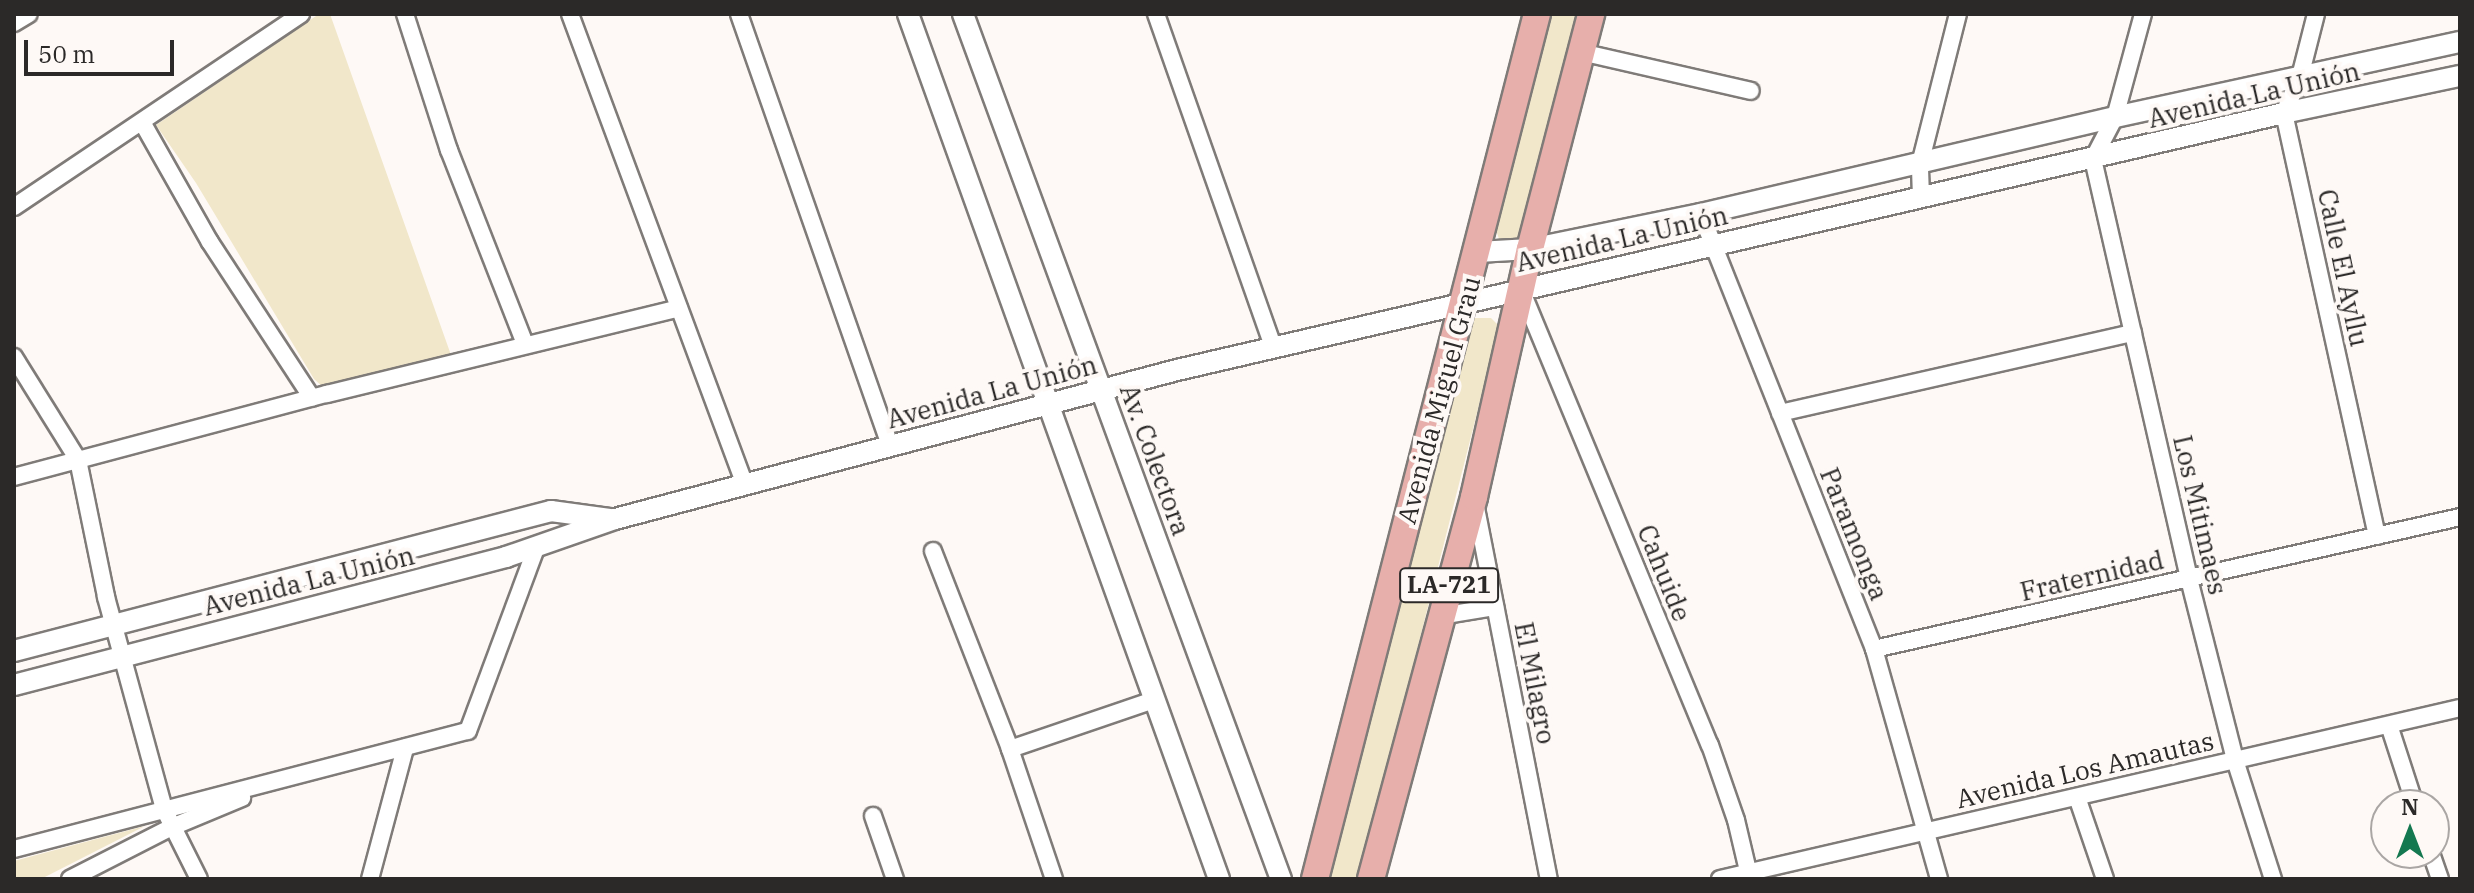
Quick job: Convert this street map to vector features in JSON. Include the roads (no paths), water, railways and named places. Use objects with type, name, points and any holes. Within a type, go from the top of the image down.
[{"type":"main road","name":"Avenida Miguel Grau","points":[[1315,879],[1537,14]]},
{"type":"main road","name":"Avenida Miguel Grau","points":[[1371,879],[1474,497],[1530,249],[1591,14]]},
{"type":"street","points":[[14,23],[29,14]]},
{"type":"street","points":[[14,207],[301,14]]},
{"type":"street","points":[[405,14],[449,150],[525,344]]},
{"type":"street","points":[[570,14],[745,485]]},
{"type":"street","points":[[739,14],[890,445]]},
{"type":"street","points":[[908,14],[1219,879]]},
{"type":"street","name":"Av. Colectora","points":[[963,14],[1281,879]]},
{"type":"street","points":[[1156,14],[1273,347]]},
{"type":"street","points":[[1921,197],[1920,164],[1958,14]]},
{"type":"street","points":[[2093,159],[2115,117],[2143,14]]},
{"type":"street","points":[[2284,113],[2300,77],[2316,14]]},
{"type":"street","name":"Avenida La Unión","points":[[1478,252],[1530,249],[1701,214],[2115,117],[2460,42]]},
{"type":"street","points":[[1581,52],[1751,91]]},
{"type":"street","name":"Avenida La Unión","points":[[14,685],[536,548],[615,519],[1102,389],[1714,244],[2284,113],[2460,76]]},
{"type":"street","name":"Calle El Ayllu","points":[[2284,113],[2377,536]]},
{"type":"street","points":[[142,122],[210,242],[312,398]]},
{"type":"street","name":"Los Mitimaes","points":[[2093,159],[2189,579],[2235,760],[2273,879]]},
{"type":"street","name":"Paramonga","points":[[1701,214],[1874,649],[1939,879]]},
{"type":"street","name":"Cahuide","points":[[1521,290],[1710,745],[1736,820],[1749,876]]},
{"type":"street","points":[[14,477],[312,398],[679,308]]},
{"type":"street","points":[[1780,413],[2133,333]]},
{"type":"street","points":[[14,357],[78,460],[113,626],[164,809],[199,879]]},
{"type":"street","name":"El Milagro","points":[[1474,497],[1549,879]]},
{"type":"street","name":"Avenida La Unión","points":[[14,651],[551,511],[615,519]]},
{"type":"street","name":"Fraternidad","points":[[1874,649],[2460,517]]},
{"type":"street","points":[[14,849],[468,731],[536,548]]},
{"type":"street","points":[[933,551],[1010,749],[1054,879]]},
{"type":"street","points":[[1440,616],[1495,607]]},
{"type":"street","points":[[1010,749],[1154,700]]},
{"type":"street","name":"Avenida Los Amautas","points":[[1720,879],[1749,876],[1924,832],[2460,708]]},
{"type":"street","points":[[2389,725],[2410,789]]},
{"type":"street","points":[[369,878],[405,748]]},
{"type":"street","points":[[70,879],[172,827],[292,777]]},
{"type":"street","points":[[2077,797],[2105,879]]},
{"type":"street","points":[[873,816],[895,879]]}]
